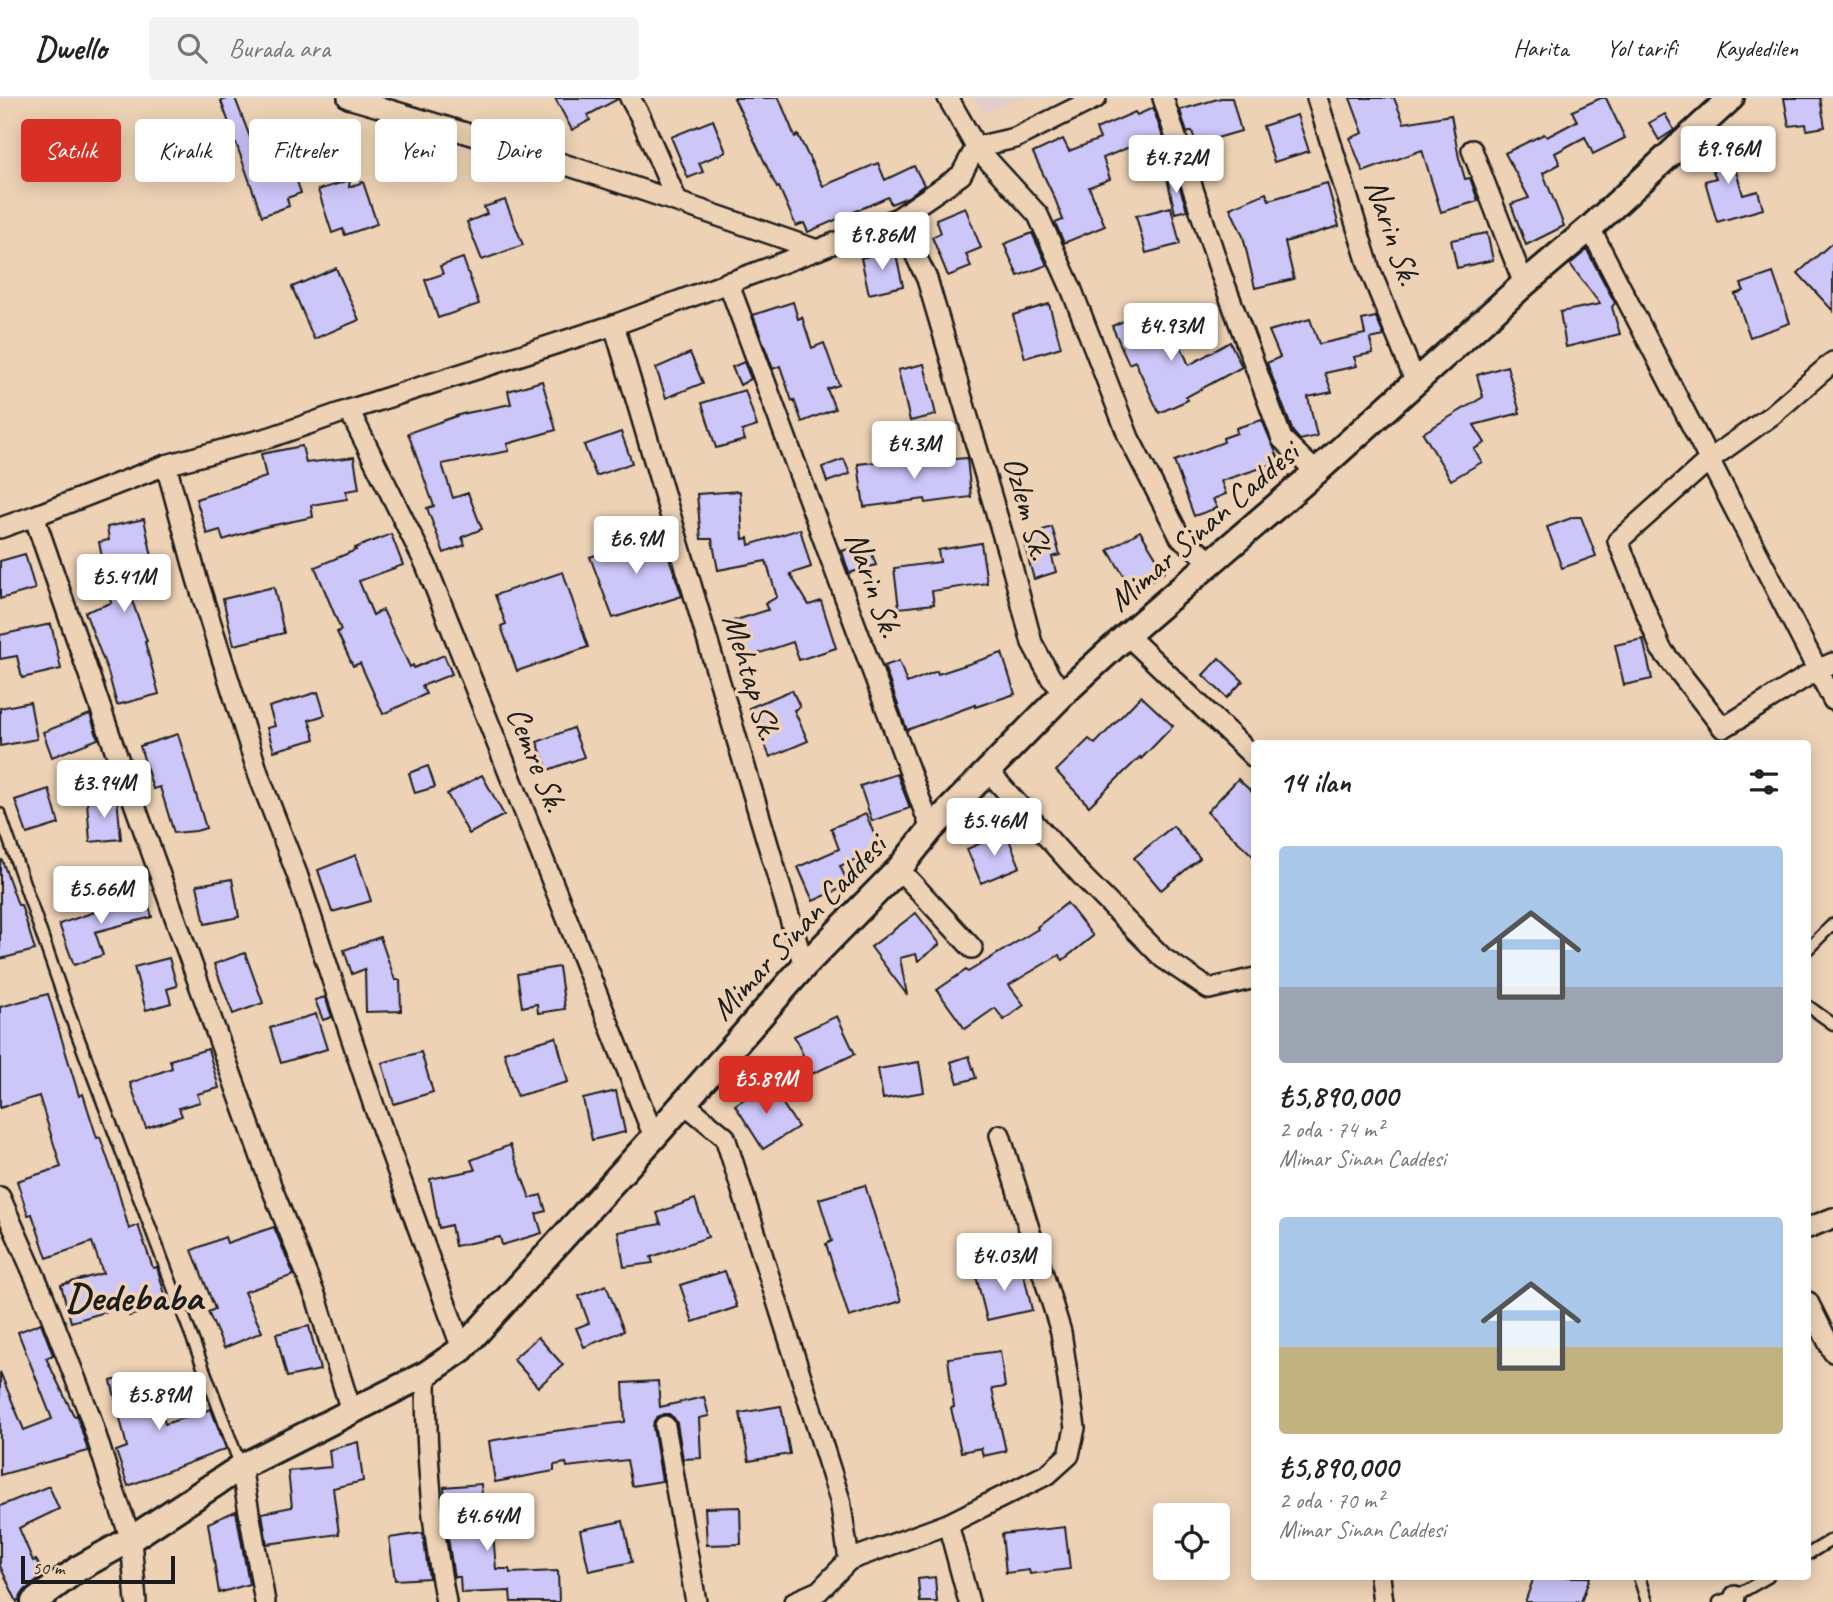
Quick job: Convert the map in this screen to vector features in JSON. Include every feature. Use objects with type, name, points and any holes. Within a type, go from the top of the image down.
[{"type":"street","points":[[348,98],[677,201],[817,250]]},
{"type":"street","points":[[409,98],[418,118]]},
{"type":"street","points":[[630,98],[677,201]]},
{"type":"street","points":[[948,98],[975,147],[1038,215],[1071,288],[1129,438],[1180,537],[1212,562]]},
{"type":"street","points":[[975,147],[1015,138],[1096,98]]},
{"type":"street","points":[[1163,98],[1221,274],[1282,439],[1316,472]]},
{"type":"street","name":"Narin Sk.","points":[[1317,98],[1370,270],[1416,383]]},
{"type":"street","name":"Mimar Sinan Caddesi","points":[[34,1602],[79,1568],[131,1539],[241,1467],[426,1374],[462,1349],[804,966],[1065,692],[1590,228],[1731,98]]},
{"type":"street","points":[[0,528],[166,465],[271,437],[614,325],[817,250],[898,218],[961,175],[975,147]]},
{"type":"street","points":[[1472,150],[1524,284]]},
{"type":"street","name":"Ozlem Sk.","points":[[898,218],[927,279],[1032,643],[1051,678],[1065,692]]},
{"type":"street","points":[[1590,228],[1709,460],[1825,667],[1833,700]]},
{"type":"street","name":"Narin Sk.","points":[[728,282],[932,830]]},
{"type":"street","name":"Mehtap Sk.","points":[[614,325],[804,966]]},
{"type":"street","points":[[1825,667],[1723,728],[1661,649],[1618,541],[1709,460],[1772,415],[1833,362]]},
{"type":"street","name":"Cemre Sk.","points":[[349,410],[426,565],[654,1137]]},
{"type":"street","points":[[166,465],[197,579],[259,776],[297,874],[374,1106],[462,1349]]},
{"type":"street","points":[[34,516],[273,1191],[317,1300],[351,1411]]},
{"type":"street","points":[[1127,635],[1251,754]]},
{"type":"street","points":[[989,772],[1081,875],[1163,958],[1209,989],[1251,979]]},
{"type":"street","points":[[899,869],[972,948]]},
{"type":"street","points":[[684,1102],[725,1137],[840,1500],[849,1560]]},
{"type":"street","points":[[794,1602],[819,1591],[849,1560],[948,1524],[1048,1474],[1069,1455],[1075,1428],[1061,1332],[1000,1135]]},
{"type":"street","points":[[0,1197],[43,1295],[85,1404],[131,1539],[136,1602]]},
{"type":"street","points":[[1811,1227],[1833,1218]]},
{"type":"street","points":[[1811,1308],[1833,1352]]},
{"type":"street","points":[[426,1374],[430,1497],[446,1602]]},
{"type":"street","points":[[665,1426],[696,1602]]},
{"type":"street","points":[[241,1467],[265,1602]]},
{"type":"street","points":[[948,1524],[969,1602]]},
{"type":"street","points":[[1380,1580],[1383,1602]]},
{"type":"lane","points":[[0,814],[69,1013],[241,1467]]},
{"type":"lane","points":[[1811,946],[1833,924]]},
{"type":"lane","points":[[1811,1008],[1833,1024]]},
{"type":"lane","points":[[1811,1552],[1833,1539]]},
{"type":"lane","points":[[1640,1580],[1647,1602]]},
{"type":"lane","points":[[1730,1600],[1763,1580]]},
{"type":"shaded area","points":[[974,98],[1025,98],[982,113]]},
{"type":"building","points":[[235,98],[249,135],[249,180],[235,143],[235,119],[228,119],[221,101]]},
{"type":"building","points":[[555,98],[618,99],[588,115],[590,120],[572,130]]},
{"type":"building","points":[[734,98],[779,98],[795,137],[798,135],[823,186],[878,163],[885,180],[914,166],[924,185],[908,197],[891,204],[888,197],[808,232],[804,223],[796,226]]},
{"type":"building","points":[[1221,98],[1232,98],[1241,131],[1196,144],[1192,131],[1187,133],[1180,110]]},
{"type":"building","points":[[1350,98],[1394,98],[1404,123],[1451,115],[1465,179],[1470,178],[1478,201],[1441,212],[1422,150],[1363,172],[1350,138],[1363,133]]},
{"type":"building","points":[[1606,98],[1625,138],[1593,154],[1585,137],[1555,153],[1560,164],[1543,173],[1564,226],[1526,245],[1511,204],[1529,198],[1505,153],[1544,134],[1547,137],[1577,121],[1572,111]]},
{"type":"building","points":[[1784,98],[1820,98],[1825,127],[1807,130],[1806,124],[1789,126]]},
{"type":"building","points":[[1153,108],[1165,143],[1150,149],[1146,140],[1103,158],[1110,179],[1089,187],[1105,226],[1064,243],[1055,223],[1063,220],[1033,153],[1063,139],[1069,151],[1100,139],[1096,129],[1135,112],[1137,115]]},
{"type":"building","points":[[1665,114],[1674,130],[1659,140],[1649,123]]},
{"type":"building","points":[[1297,115],[1309,151],[1274,162],[1263,126]]},
{"type":"building","points":[[713,120],[726,152],[699,163],[703,172],[688,178],[671,137]]},
{"type":"building","points":[[1727,140],[1743,195],[1758,191],[1763,209],[1717,222],[1705,181],[1716,178],[1704,151]]},
{"type":"building","points":[[1176,176],[1187,210],[1175,213],[1167,178]]},
{"type":"building","points":[[250,182],[297,182],[301,193],[287,198],[289,206],[262,216]]},
{"type":"building","points":[[344,182],[350,182],[349,187],[363,182],[377,224],[345,235],[343,229],[332,233],[318,190]]},
{"type":"building","points":[[1327,183],[1339,226],[1285,242],[1294,279],[1255,288],[1243,236],[1230,208],[1266,193],[1269,200]]},
{"type":"building","points":[[505,200],[523,245],[482,260],[467,222],[487,214],[484,207]]},
{"type":"building","points":[[965,207],[981,248],[966,254],[971,267],[948,276],[932,237],[941,233],[936,219]]},
{"type":"building","points":[[1171,207],[1180,244],[1146,253],[1136,216]]},
{"type":"building","points":[[1032,233],[1047,265],[1018,276],[1004,244]]},
{"type":"building","points":[[1487,233],[1493,260],[1457,268],[1451,240]]},
{"type":"building","points":[[1833,242],[1833,311],[1798,273]]},
{"type":"building","points":[[895,250],[903,286],[869,294],[861,258]]},
{"type":"building","points":[[1587,250],[1615,303],[1612,307],[1620,334],[1566,347],[1560,312],[1600,304],[1570,264]]},
{"type":"building","points":[[463,258],[479,304],[438,318],[425,280],[443,274],[440,266]]},
{"type":"building","points":[[336,268],[359,320],[314,339],[292,287]]},
{"type":"building","points":[[1773,273],[1790,323],[1750,337],[1735,294],[1744,291],[1741,284]]},
{"type":"building","points":[[793,302],[798,319],[802,317],[812,348],[824,343],[839,385],[827,389],[835,409],[802,422],[780,366],[773,369],[753,315]]},
{"type":"building","points":[[1049,304],[1061,347],[1025,358],[1013,315]]},
{"type":"building","points":[[1142,313],[1152,336],[1173,329],[1189,365],[1230,342],[1242,367],[1186,397],[1188,400],[1159,413],[1135,361],[1129,364],[1112,326]]},
{"type":"building","points":[[1376,317],[1384,336],[1370,339],[1373,353],[1354,357],[1357,366],[1325,373],[1332,392],[1308,397],[1317,436],[1300,440],[1293,432],[1267,363],[1280,357],[1269,331],[1310,319],[1319,344],[1365,334],[1362,320]]},
{"type":"building","points":[[690,353],[703,383],[666,398],[656,368]]},
{"type":"building","points":[[744,362],[751,379],[740,385],[732,367]]},
{"type":"building","points":[[924,364],[936,415],[910,421],[898,370]]},
{"type":"building","points":[[1507,366],[1520,413],[1474,425],[1485,443],[1474,449],[1482,462],[1451,480],[1423,433],[1483,397],[1477,375]]},
{"type":"building","points":[[542,381],[556,430],[507,444],[509,451],[442,464],[453,498],[468,493],[482,529],[462,537],[465,545],[444,553],[427,508],[434,506],[408,433],[462,414],[511,404],[508,391]]},
{"type":"building","points":[[745,390],[757,426],[742,431],[745,440],[716,448],[702,403]]},
{"type":"building","points":[[1262,420],[1280,462],[1221,481],[1226,494],[1213,499],[1217,508],[1194,516],[1174,461],[1224,442],[1223,438],[1237,433],[1236,428]]},
{"type":"building","points":[[621,432],[632,463],[596,476],[584,445]]},
{"type":"building","points":[[302,446],[306,463],[354,457],[359,489],[346,491],[347,499],[311,505],[313,517],[260,528],[223,540],[220,530],[207,534],[196,499],[266,477],[261,454]]},
{"type":"building","points":[[940,455],[941,460],[967,458],[971,497],[926,503],[925,499],[864,507],[858,464]]},
{"type":"building","points":[[844,459],[850,474],[827,482],[822,467]]},
{"type":"building","points":[[740,491],[743,539],[748,538],[749,545],[800,529],[811,567],[790,574],[809,605],[821,601],[836,648],[799,660],[793,642],[742,659],[730,622],[768,610],[765,604],[777,597],[766,561],[718,570],[712,539],[701,539],[697,494]]},
{"type":"building","points":[[1581,517],[1596,556],[1562,568],[1547,527]]},
{"type":"building","points":[[144,519],[155,571],[123,577],[147,641],[145,642],[159,694],[117,705],[108,672],[85,612],[111,603],[99,542],[109,540],[107,527]]},
{"type":"building","points":[[1052,527],[1060,555],[1052,557],[1056,572],[1034,579],[1022,537]]},
{"type":"building","points":[[1140,531],[1165,572],[1133,591],[1108,550]]},
{"type":"building","points":[[391,534],[403,565],[359,581],[373,615],[383,610],[410,667],[413,665],[414,668],[444,655],[452,674],[422,686],[426,694],[383,714],[360,663],[353,666],[337,632],[341,630],[315,567]]},
{"type":"building","points":[[661,534],[682,596],[613,618],[590,557]]},
{"type":"building","points":[[868,543],[876,565],[849,573],[842,551]]},
{"type":"building","points":[[981,543],[987,583],[932,591],[934,604],[899,608],[894,568],[940,562],[938,550]]},
{"type":"building","points":[[25,554],[35,589],[0,599],[0,561]]},
{"type":"building","points":[[563,572],[588,647],[517,671],[501,626],[506,624],[495,595]]},
{"type":"building","points":[[274,587],[284,633],[234,645],[223,599]]},
{"type":"building","points":[[51,624],[61,669],[22,678],[17,656],[0,659],[0,635]]},
{"type":"building","points":[[1643,639],[1652,679],[1624,685],[1615,645]]},
{"type":"building","points":[[1002,653],[1015,694],[975,705],[907,730],[884,666],[899,661],[907,683],[937,671],[938,674]]},
{"type":"building","points":[[1219,658],[1243,681],[1227,698],[1203,675]]},
{"type":"building","points":[[792,690],[800,707],[794,710],[808,741],[770,757],[749,708]]},
{"type":"building","points":[[318,692],[325,715],[309,720],[315,739],[274,751],[267,728],[275,726],[269,707]]},
{"type":"building","points":[[1141,696],[1173,726],[1089,806],[1056,771],[1089,739],[1095,744]]},
{"type":"building","points":[[30,702],[37,739],[0,746],[0,708]]},
{"type":"building","points":[[90,714],[98,739],[52,757],[43,732]]},
{"type":"building","points":[[573,728],[584,757],[548,770],[537,742]]},
{"type":"building","points":[[178,734],[206,828],[174,833],[160,787],[153,789],[140,746]]},
{"type":"building","points":[[428,766],[435,787],[415,793],[409,773]]},
{"type":"building","points":[[897,774],[910,808],[872,821],[860,786]]},
{"type":"building","points":[[482,775],[504,815],[469,834],[447,794]]},
{"type":"building","points":[[1238,779],[1251,791],[1251,854],[1207,812]]},
{"type":"building","points":[[49,789],[59,824],[27,834],[15,800]]},
{"type":"building","points":[[117,798],[121,839],[90,842],[87,801]]},
{"type":"building","points":[[866,814],[880,849],[840,866],[849,885],[813,901],[798,867],[839,849],[831,828]]},
{"type":"building","points":[[1173,826],[1200,858],[1161,890],[1134,858]]},
{"type":"building","points":[[1006,832],[1020,867],[981,883],[967,849]]},
{"type":"building","points":[[356,855],[371,901],[332,912],[318,870]]},
{"type":"building","points":[[2,860],[18,905],[21,905],[35,950],[0,959],[0,861]]},
{"type":"building","points":[[232,879],[239,917],[205,924],[197,885]]},
{"type":"building","points":[[146,895],[152,917],[95,932],[103,955],[74,965],[59,924],[109,907],[108,903]]},
{"type":"building","points":[[1067,903],[1093,936],[1063,960],[1059,955],[1009,985],[1024,1005],[1004,1020],[995,1008],[965,1029],[937,990],[966,970],[968,972],[1038,929],[1037,927]]},
{"type":"building","points":[[916,913],[940,944],[918,961],[916,954],[900,958],[907,995],[871,947]]},
{"type":"building","points":[[380,937],[395,980],[400,980],[401,1011],[366,1012],[365,969],[352,974],[344,950]]},
{"type":"building","points":[[245,953],[263,1003],[233,1014],[214,964]]},
{"type":"building","points":[[169,958],[177,986],[167,989],[171,1003],[146,1010],[134,967]]},
{"type":"building","points":[[559,967],[565,1009],[538,1013],[537,1004],[522,1007],[517,974]]},
{"type":"building","points":[[48,994],[79,1096],[83,1094],[97,1138],[100,1137],[129,1229],[138,1225],[153,1268],[157,1267],[168,1305],[129,1316],[126,1306],[71,1322],[61,1285],[103,1273],[92,1242],[47,1258],[32,1214],[28,1215],[17,1181],[61,1167],[39,1096],[0,1108],[0,1007]]},
{"type":"building","points":[[325,997],[332,1017],[323,1020],[315,1000]]},
{"type":"building","points":[[316,1014],[327,1049],[281,1063],[270,1028]]},
{"type":"building","points":[[837,1016],[855,1054],[812,1074],[794,1036]]},
{"type":"building","points":[[556,1037],[568,1082],[517,1096],[504,1052]]},
{"type":"building","points":[[208,1049],[219,1088],[197,1094],[200,1102],[179,1108],[182,1116],[146,1128],[130,1083],[172,1068],[170,1060]]},
{"type":"building","points":[[421,1052],[433,1092],[394,1104],[382,1063]]},
{"type":"building","points":[[969,1056],[976,1078],[958,1083],[951,1062]]},
{"type":"building","points":[[919,1062],[924,1092],[883,1099],[878,1069]]},
{"type":"building","points":[[769,1083],[798,1127],[763,1149],[735,1105]]},
{"type":"building","points":[[616,1091],[625,1132],[592,1140],[583,1099]]},
{"type":"building","points":[[510,1145],[530,1198],[541,1195],[546,1211],[536,1214],[542,1233],[502,1245],[500,1237],[455,1246],[451,1225],[439,1228],[430,1179],[475,1170],[471,1160]]},
{"type":"building","points":[[865,1185],[901,1301],[849,1317],[826,1244],[832,1241],[819,1199]]},
{"type":"building","points":[[695,1199],[708,1237],[651,1257],[653,1263],[624,1267],[618,1232],[661,1224],[657,1213]]},
{"type":"building","points":[[274,1227],[294,1275],[244,1292],[262,1332],[224,1348],[208,1312],[215,1309],[192,1250],[225,1237],[227,1243]]},
{"type":"building","points":[[1022,1266],[1032,1310],[987,1320],[976,1276]]},
{"type":"building","points":[[725,1271],[737,1307],[693,1322],[680,1285]]},
{"type":"building","points":[[606,1285],[624,1331],[584,1347],[576,1328],[589,1323],[579,1296]]},
{"type":"building","points":[[41,1323],[53,1355],[46,1358],[74,1416],[77,1415],[88,1451],[0,1475],[0,1372],[24,1430],[52,1419],[18,1332]]},
{"type":"building","points":[[309,1326],[320,1370],[287,1377],[276,1334]]},
{"type":"building","points":[[538,1337],[563,1365],[538,1387],[513,1359]]},
{"type":"building","points":[[1000,1351],[1005,1387],[992,1389],[1006,1451],[983,1456],[981,1448],[961,1452],[951,1408],[954,1407],[948,1358]]},
{"type":"building","points":[[151,1371],[165,1424],[211,1409],[226,1449],[128,1486],[116,1451],[127,1447],[111,1381]]},
{"type":"building","points":[[658,1381],[660,1407],[704,1397],[709,1416],[699,1418],[701,1458],[683,1459],[677,1423],[669,1414],[664,1414],[657,1417],[653,1427],[662,1481],[632,1486],[627,1460],[567,1467],[566,1463],[554,1465],[554,1471],[495,1482],[489,1441],[625,1422],[623,1383]]},
{"type":"building","points":[[781,1406],[790,1454],[749,1461],[740,1413]]},
{"type":"building","points":[[358,1442],[363,1481],[333,1488],[339,1534],[267,1544],[262,1513],[292,1507],[288,1471],[331,1467],[329,1450]]},
{"type":"building","points":[[481,1484],[484,1522],[492,1521],[496,1569],[509,1569],[510,1573],[558,1571],[559,1602],[511,1602],[510,1591],[461,1593],[460,1577],[454,1577],[453,1572],[444,1487]]},
{"type":"building","points":[[49,1486],[59,1509],[19,1528],[33,1561],[36,1560],[45,1575],[25,1590],[17,1602],[0,1566],[0,1506]]},
{"type":"building","points":[[740,1507],[741,1544],[707,1545],[705,1508]]},
{"type":"building","points":[[236,1511],[249,1584],[219,1593],[208,1523]]},
{"type":"building","points":[[623,1521],[632,1562],[589,1571],[580,1530]]},
{"type":"building","points":[[1065,1527],[1070,1569],[1030,1574],[1029,1570],[1006,1573],[1002,1534]]},
{"type":"building","points":[[423,1533],[429,1578],[395,1580],[389,1538]]},
{"type":"building","points":[[935,1577],[937,1602],[920,1602],[918,1579]]},
{"type":"building","points":[[1533,1580],[1589,1580],[1581,1602],[1525,1602]]},
{"type":"district","name":"Dedebaba","points":[[134,1297]]}]
